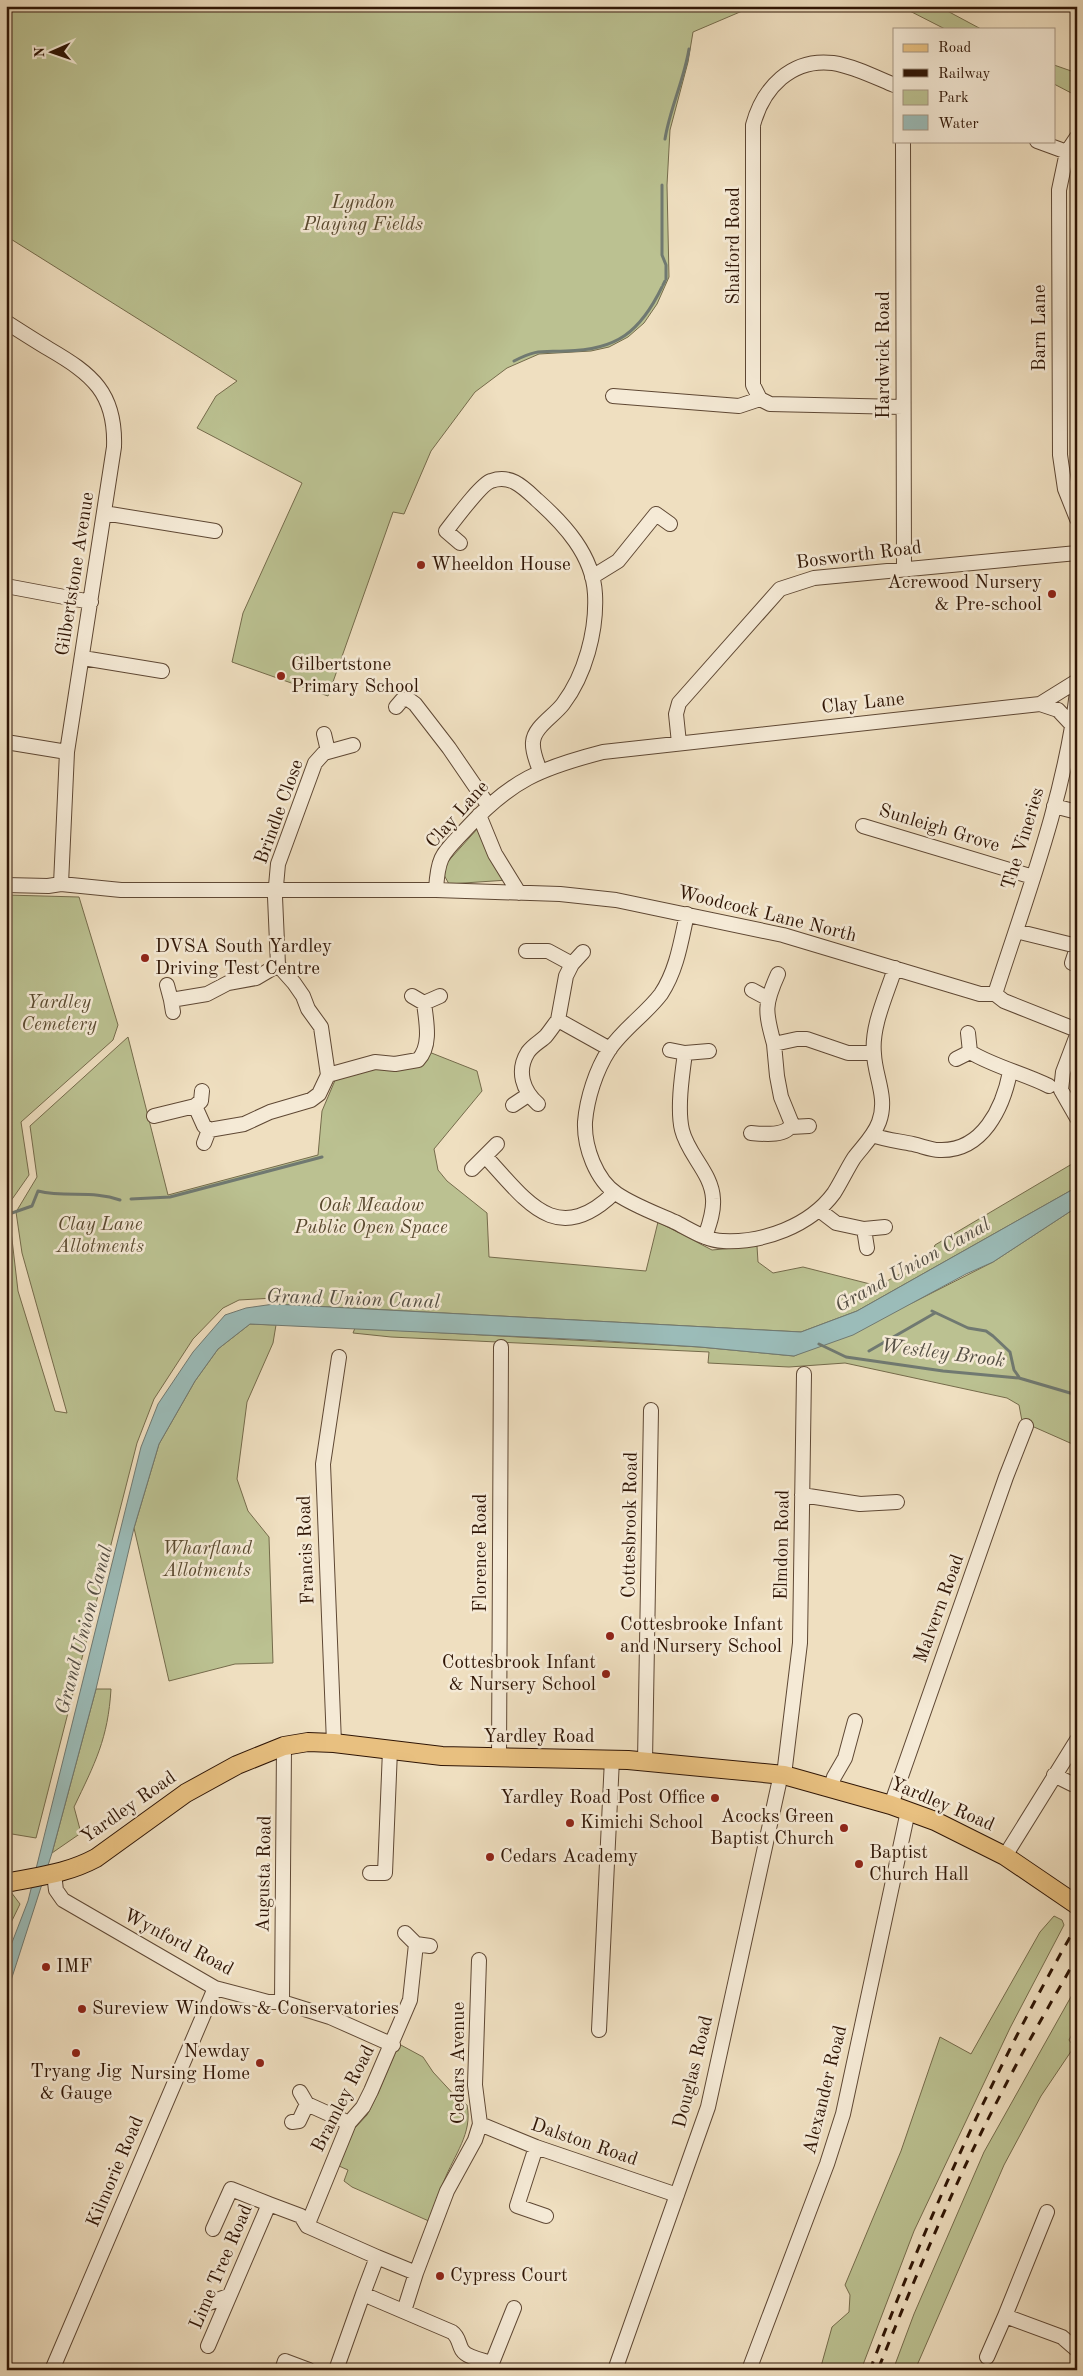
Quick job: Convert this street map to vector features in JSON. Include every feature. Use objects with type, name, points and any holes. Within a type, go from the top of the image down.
[{"type":"main road","name":"Yardley Road","points":[[10,1882],[71,1870],[96,1858],[193,1788],[237,1765],[284,1746],[308,1742],[334,1743],[442,1756],[498,1759],[612,1759],[782,1775],[891,1805],[935,1821],[1004,1856],[1077,1905]]},
{"type":"street","name":"Shalford Road","points":[[760,399],[753,385],[753,126],[757,110],[775,83],[787,72],[809,64],[833,63],[893,85]]},
{"type":"street","name":"Barn Lane","points":[[1077,137],[1067,152],[1062,171],[1059,204],[1060,455],[1065,489],[1077,519]]},
{"type":"street","name":"Hardwick Road","points":[[902,142],[904,568]]},
{"type":"street","points":[[1040,142],[1067,152]]},
{"type":"street","name":"Gilbertstone Avenue","points":[[6,322],[74,363],[89,375],[101,389],[112,410],[115,429],[83,658],[67,752],[61,884]]},
{"type":"street","points":[[613,396],[739,406],[760,399],[770,404],[903,407]]},
{"type":"street","points":[[460,543],[446,531],[486,483],[497,479],[511,480],[519,484],[557,517],[575,540],[586,560],[592,577],[595,594],[593,620],[582,672],[577,684],[562,705],[540,728],[533,742],[534,755],[540,772]]},
{"type":"street","points":[[104,513],[215,531]]},
{"type":"street","points":[[592,577],[618,561],[656,514],[670,524]]},
{"type":"street","name":"Bosworth Road","points":[[679,743],[676,714],[679,703],[780,589],[814,578],[1077,553]]},
{"type":"street","points":[[6,586],[91,602]]},
{"type":"street","points":[[83,658],[162,671]]},
{"type":"street","name":"Clay Lane","points":[[436,890],[438,862],[484,810],[508,789],[540,772],[604,752],[1040,704],[1077,680]]},
{"type":"street","name":"The Vineries","points":[[995,994],[1054,806],[1073,726],[1077,692]]},
{"type":"street","points":[[396,707],[402,700],[408,700],[416,704],[450,748],[484,810],[495,854],[519,893]]},
{"type":"street","points":[[1040,704],[1058,710],[1073,726]]},
{"type":"street","name":"Brindle Close","points":[[324,734],[328,751]]},
{"type":"street","points":[[6,742],[67,752]]},
{"type":"street","name":"Brindle Close","points":[[278,965],[275,890],[278,864],[315,764],[328,751],[353,745]]},
{"type":"street","points":[[1054,806],[1077,812]]},
{"type":"street","name":"Sunleigh Grove","points":[[863,826],[1033,877]]},
{"type":"street","points":[[6,885],[48,886],[61,884],[121,890],[436,890]]},
{"type":"street","name":"Woodcock Lane North","points":[[436,890],[519,893],[616,900],[687,914],[783,935],[980,994],[995,994],[1004,1001],[1077,1030]]},
{"type":"street","points":[[687,914],[675,967],[668,982],[645,1013],[610,1049],[595,1079],[585,1123],[587,1146],[600,1175],[614,1193],[705,1237],[722,1242],[752,1239],[785,1230],[819,1210],[833,1194],[854,1158],[872,1135],[879,1122],[882,1103],[873,1053],[877,1026],[895,968]]},
{"type":"street","points":[[1016,930],[1077,947],[1072,963]]},
{"type":"street","points":[[526,951],[536,949],[548,951],[572,964]]},
{"type":"street","points":[[513,1105],[533,1100],[523,1086],[522,1068],[524,1061],[529,1051],[558,1020],[566,976],[572,964],[583,952]]},
{"type":"street","points":[[167,985],[172,1006],[207,994],[228,984],[256,978],[278,965],[304,996],[308,1009],[321,1026],[328,1075],[319,1094],[311,1100],[270,1112],[244,1124],[206,1136],[204,1126],[195,1106]]},
{"type":"street","points":[[778,974],[767,998],[766,1012],[774,1044],[776,1076],[781,1097],[792,1120],[791,1127]]},
{"type":"street","points":[[752,990],[767,998]]},
{"type":"street","points":[[328,1075],[375,1062],[395,1064],[418,1060],[422,1056],[426,1040],[418,1000],[440,996]]},
{"type":"street","points":[[558,1020],[610,1049]]},
{"type":"street","points":[[968,1033],[970,1052]]},
{"type":"street","points":[[1077,1035],[1064,1072],[1061,1090],[1077,1118]]},
{"type":"street","points":[[774,1044],[807,1039],[848,1052],[873,1053]]},
{"type":"street","points":[[670,1050],[685,1053],[709,1051]]},
{"type":"street","points":[[956,1059],[970,1052]]},
{"type":"street","points":[[970,1052],[1010,1072],[1034,1079],[1049,1086]]},
{"type":"street","points":[[685,1053],[682,1128],[686,1142],[707,1176],[713,1199],[705,1237]]},
{"type":"street","points":[[872,1135],[892,1142],[938,1150],[958,1147],[969,1142],[987,1127],[996,1115],[1006,1090],[1010,1072]]},
{"type":"street","points":[[154,1116],[195,1106],[201,1101],[202,1092]]},
{"type":"street","points":[[751,1133],[770,1134],[786,1131],[791,1127],[809,1126]]},
{"type":"street","points":[[472,1169],[497,1144]]},
{"type":"street","points":[[485,1156],[524,1198],[540,1212],[551,1217],[577,1217],[588,1213],[599,1207],[614,1193]]},
{"type":"street","points":[[819,1210],[836,1223],[864,1229],[885,1227]]},
{"type":"street","points":[[864,1229],[867,1248]]},
{"type":"street","name":"Florence Road","points":[[498,1759],[501,1346]]},
{"type":"street","name":"Francis Road","points":[[334,1743],[323,1464],[339,1357]]},
{"type":"street","name":"Elmdon Road","points":[[782,1775],[800,1643],[804,1374]]},
{"type":"street","name":"Cottesbrook Road","points":[[645,1761],[651,1410]]},
{"type":"street","name":"Malvern Road","points":[[891,1805],[1006,1477],[1026,1426]]},
{"type":"street","points":[[802,1495],[860,1504],[897,1502]]},
{"type":"street","points":[[831,1787],[834,1777],[845,1758],[855,1721]]},
{"type":"street","points":[[1004,1856],[1077,1740]]},
{"type":"street","name":"Augusta Road","points":[[282,2002],[284,1746]]},
{"type":"street","points":[[370,1873],[386,1873],[390,1750]]},
{"type":"street","points":[[600,2030],[612,1759]]},
{"type":"street","name":"Douglas Road","points":[[615,2370],[708,2107],[782,1775]]},
{"type":"street","points":[[1054,1775],[1072,1784]]},
{"type":"street","name":"Alexander Road","points":[[750,2370],[839,2129],[908,1811]]},
{"type":"street","name":"Wynford Road","points":[[52,1874],[56,1890],[62,1900],[215,1988],[268,2002],[282,2002],[330,2017],[392,2045]]},
{"type":"street","name":"Bramley Road","points":[[307,2226],[349,2124],[363,2107],[372,2091],[413,1989],[423,1945],[405,1932]]},
{"type":"street","name":"Cedars Avenue","points":[[404,2312],[416,2273],[447,2191],[475,2140],[480,2124],[475,2086],[479,1960]]},
{"type":"street","name":"Kilmorie Road","points":[[52,2370],[215,1988]]},
{"type":"street","points":[[292,2122],[299,2121],[304,2098],[349,2124]]},
{"type":"street","name":"Dalston Road","points":[[480,2124],[536,2147],[676,2195]]},
{"type":"street","points":[[536,2147],[517,2206],[546,2216]]},
{"type":"street","points":[[213,2229],[231,2189],[269,2204]]},
{"type":"street","name":"Lime Tree Road","points":[[208,2346],[269,2204],[301,2216],[307,2226],[416,2273]]},
{"type":"street","points":[[987,2357],[1006,2316],[1047,2212]]},
{"type":"street","points":[[336,2370],[377,2256]]},
{"type":"street","points":[[363,2294],[452,2332],[457,2336],[462,2350],[467,2355],[492,2363],[514,2308]]},
{"type":"street","points":[[209,2303],[228,2296]]},
{"type":"street","points":[[1006,2316],[1062,2337],[1077,2350]]},
{"type":"street","points":[[282,2370],[285,2361],[309,2370]]},
{"type":"green space","name":"Lyndon Playing Fields","points":[[6,6],[754,6],[693,32],[688,62],[670,130],[667,185],[669,277],[657,304],[644,323],[628,337],[609,347],[591,351],[539,354],[507,368],[475,392],[431,451],[404,514],[393,512],[328,696],[232,662],[243,613],[302,483],[197,428],[216,396],[237,381],[6,236]]},
{"type":"green space","points":[[900,6],[938,6],[979,28],[943,28]]},
{"type":"green space","points":[[1056,66],[1077,73],[1077,96],[1056,85]]},
{"type":"green space","points":[[479,827],[508,880],[449,884],[444,875],[443,867]]},
{"type":"green space","points":[[6,895],[79,897],[118,1025],[113,1040],[21,1122],[29,1175],[8,1205],[18,1291],[55,1411],[67,1413],[22,1253],[16,1212],[37,1177],[30,1126],[128,1037],[168,1195],[318,1155],[322,1111],[336,1078],[369,1068],[411,1068],[423,1060],[429,1052],[477,1071],[482,1091],[434,1149],[438,1170],[447,1181],[487,1213],[489,1257],[646,1271],[658,1222],[712,1250],[757,1246],[758,1262],[773,1273],[803,1267],[878,1286],[931,1257],[935,1245],[1077,1161],[1077,1187],[857,1311],[801,1332],[274,1304],[292,1297],[239,1300],[223,1308],[193,1339],[154,1399],[137,1443],[36,1838],[6,1833]]},
{"type":"green space","points":[[1077,1207],[1077,1446],[1034,1427],[1026,1426],[1022,1421],[1019,1405],[1007,1398],[845,1363],[789,1367],[708,1363],[709,1352],[391,1337],[353,1333],[355,1328],[700,1347],[794,1356],[914,1302],[993,1262]]},
{"type":"green space","name":"Wharfland Allotments","points":[[250,1324],[276,1325],[273,1343],[247,1402],[237,1479],[248,1511],[269,1537],[273,1663],[235,1664],[169,1681],[134,1528],[159,1444],[195,1381],[218,1349]]},
{"type":"green space","points":[[96,1689],[111,1689],[104,1737],[74,1807],[81,1833],[52,1853]]},
{"type":"green space","points":[[11,1892],[20,1904],[6,1933],[6,1893]]},
{"type":"green space","points":[[1054,1916],[1062,1920],[1064,1925],[1010,2028],[914,2231],[861,2370],[820,2370],[832,2327],[849,2312],[850,2295],[845,2285],[901,2151],[940,2037],[971,2054],[1040,1932]]},
{"type":"green space","points":[[1077,1986],[1077,2025],[1069,2040],[1074,2047],[1041,2096],[1004,2165],[915,2370],[893,2370],[914,2314],[984,2152]]},
{"type":"green space","points":[[399,2044],[423,2057],[433,2072],[457,2098],[467,2105],[468,2115],[465,2134],[440,2191],[431,2222],[352,2187],[344,2181],[348,2170],[339,2166],[354,2129],[367,2115]]},
{"type":"water","points":[[1077,1187],[1077,1207],[993,1262],[966,1274],[853,1335],[794,1356],[700,1347],[591,1340],[250,1324],[218,1349],[195,1381],[159,1444],[134,1528],[96,1689],[52,1853],[6,1996],[6,1958],[28,1901],[141,1447],[158,1404],[193,1352],[225,1315],[246,1308],[274,1304],[801,1332],[857,1311]]},
{"type":"waterway","points":[[665,139],[689,49]]},
{"type":"waterway","points":[[662,185],[662,255],[666,265],[666,279]]},
{"type":"waterway","points":[[663,285],[665,281]]},
{"type":"waterway","points":[[514,361],[534,353],[584,350],[613,342],[625,336],[645,316],[662,287]]},
{"type":"waterway","points":[[131,1199],[170,1197],[322,1157]]},
{"type":"waterway","points":[[9,1214],[32,1206],[38,1191],[59,1194],[100,1195],[120,1200]]},
{"type":"waterway","points":[[932,1311],[968,1328],[986,1331],[993,1336],[1010,1352],[1014,1370],[1019,1377]]},
{"type":"waterway","points":[[869,1351],[935,1313]]},
{"type":"waterway","name":"Westley Brook","points":[[819,1344],[846,1357],[943,1371],[1019,1378],[1077,1395]]},
{"type":"railway","points":[[870,2370],[915,2256],[964,2143],[1018,2033],[1077,1925]]},
{"type":"railway","points":[[879,2367],[969,2158],[1021,2056],[1077,1957]]},
{"type":"place","name":"Wheeldon House","points":[[421,565]]},
{"type":"place","name":"Acrewood Nursery & Pre-school","points":[[1052,594]]},
{"type":"place","name":"Gilbertstone Primary School","points":[[281,676]]},
{"type":"place","name":"DVSA South Yardley Driving Test Centre","points":[[145,958]]},
{"type":"place","name":"Cottesbrooke Infant and Nursery School","points":[[610,1636]]},
{"type":"place","name":"Cottesbrook Infant & Nursery School","points":[[606,1674]]},
{"type":"place","name":"Yardley Road Post Office","points":[[715,1798]]},
{"type":"place","name":"Kimichi School","points":[[570,1823]]},
{"type":"place","name":"Acocks Green Baptist Church","points":[[844,1828]]},
{"type":"place","name":"Cedars Academy","points":[[490,1857]]},
{"type":"place","name":"Baptist Church Hall","points":[[859,1864]]},
{"type":"place","name":"IMF","points":[[46,1967]]},
{"type":"place","name":"Sureview Windows & Conservatories","points":[[82,2009]]},
{"type":"place","name":"Tryang Jig & Gauge","points":[[76,2053]]},
{"type":"place","name":"Newday Nursing Home","points":[[260,2063]]},
{"type":"place","name":"Cypress Court","points":[[440,2276]]},
{"type":"park label","name":"Yardley Cemetery","points":[[59,1014]]},
{"type":"park label","name":"Oak Meadow Public Open Space","points":[[371,1217]]},
{"type":"park label","name":"Clay Lane Allotments","points":[[100,1236]]},
{"type":"water label","name":"Grand Union Canal","points":[[913,1266]]},
{"type":"water label","name":"Grand Union Canal","points":[[353,1300]]},
{"type":"water label","name":"Grand Union Canal","points":[[85,1630]]}]
